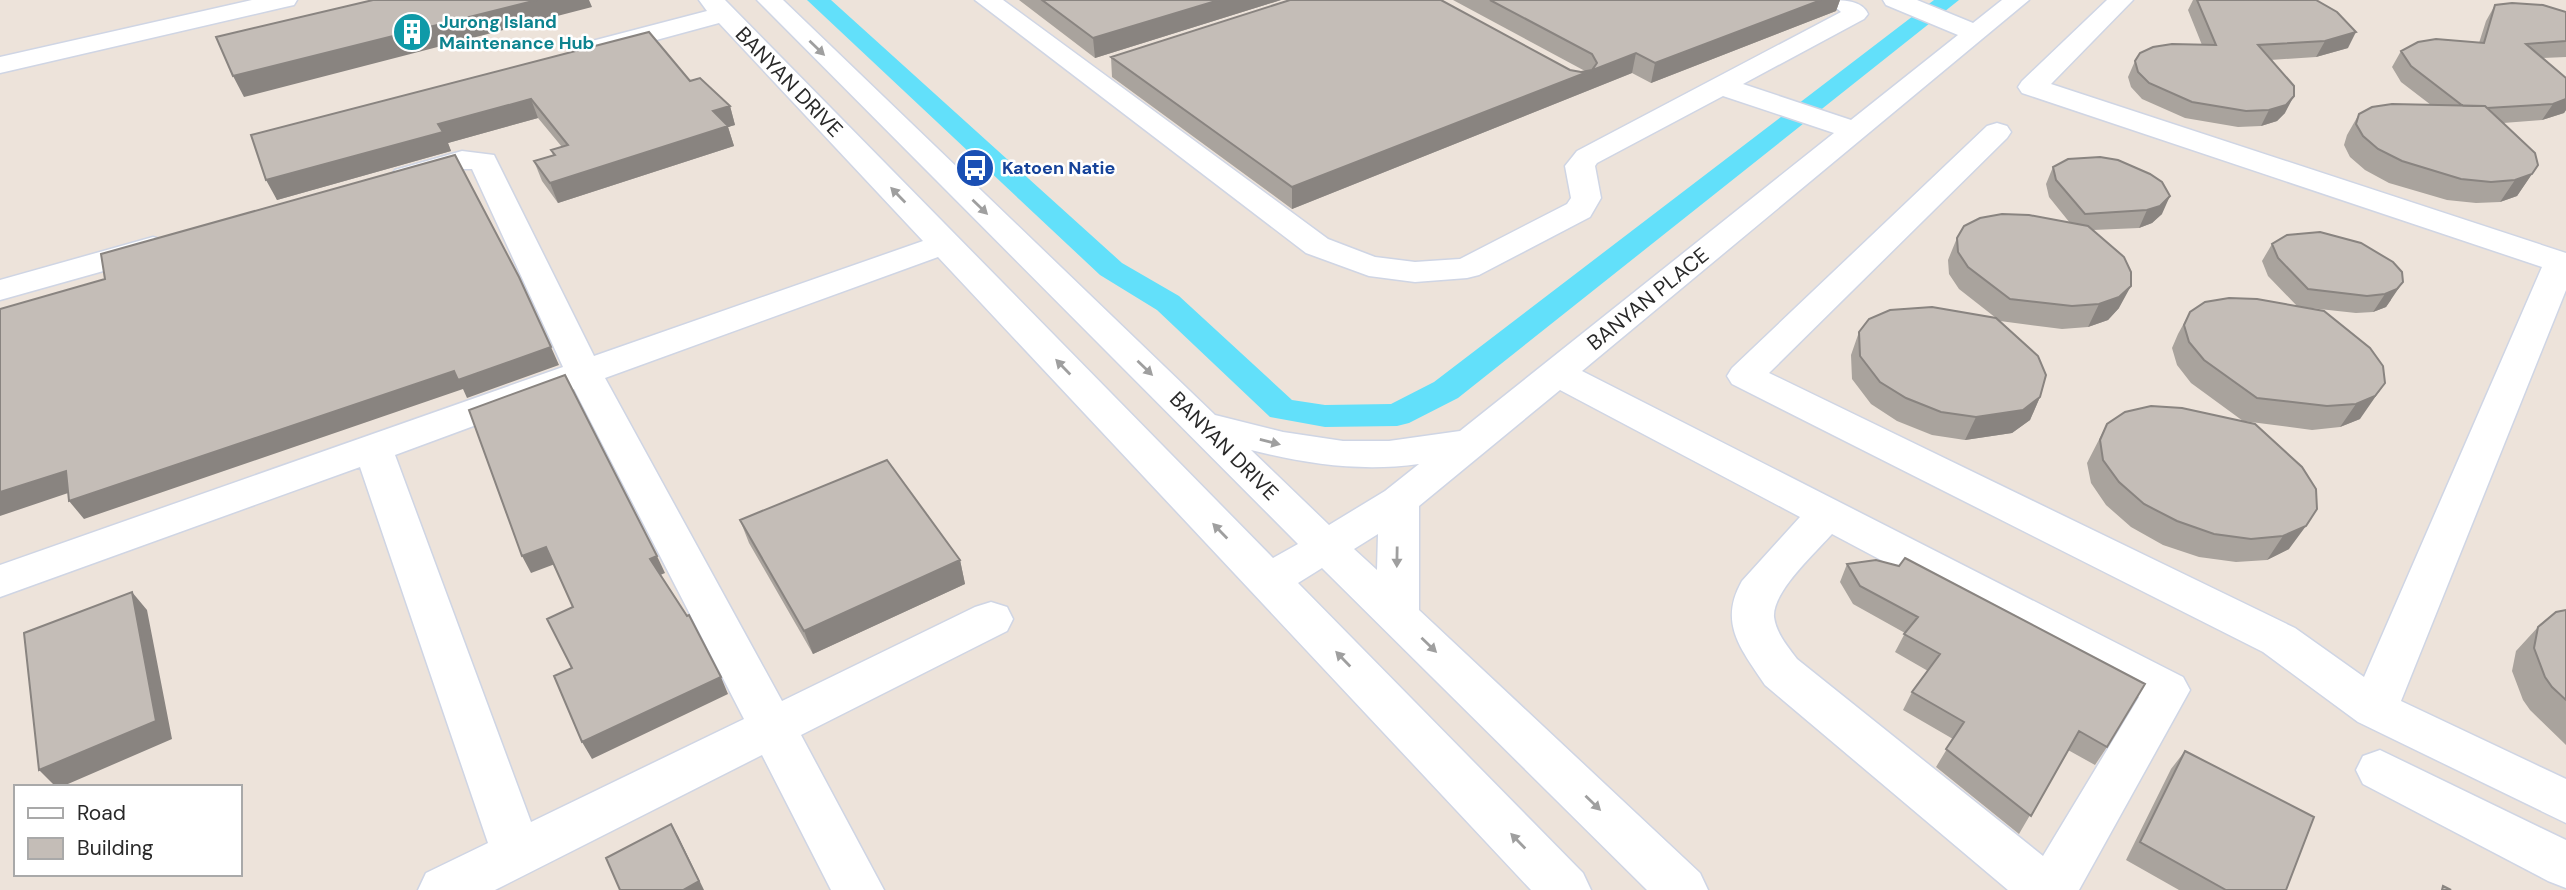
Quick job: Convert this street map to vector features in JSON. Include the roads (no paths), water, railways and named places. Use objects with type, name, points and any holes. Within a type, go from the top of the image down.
[{"type":"street","points":[[0,65],[203,9],[285,0]]},
{"type":"street","name":"BANYAN DRIVE","points":[[769,0],[1326,547],[1682,890]]},
{"type":"street","points":[[988,0],[1097,69],[1317,246],[1369,267],[1415,272],[1467,268],[1579,209],[1586,198],[1580,166],[1587,156],[1855,14],[1854,9],[1839,0]]},
{"type":"street","name":"BANYAN PLACE","points":[[1268,580],[1399,501],[1557,373],[1841,126],[1964,29],[2017,0]]},
{"type":"street","points":[[2121,0],[2032,87],[2564,262],[2374,709]]},
{"type":"street","points":[[1899,1],[1964,29]]},
{"type":"street","points":[[576,54],[717,7]]},
{"type":"street","name":"BANYAN DRIVE","points":[[717,7],[1566,890]]},
{"type":"street","points":[[1721,86],[1841,126]]},
{"type":"street","points":[[1997,132],[1745,376],[2279,640],[2374,709],[2566,802]]},
{"type":"street","points":[[383,183],[462,160],[483,161],[584,373],[859,890]]},
{"type":"street","points":[[0,290],[185,238]]},
{"type":"street","points":[[0,581],[945,244]]},
{"type":"street","points":[[1557,373],[1827,513],[2167,690],[2048,890],[1781,672],[1759,640],[1752,616],[1758,592],[1827,513]]},
{"type":"street","points":[[1204,425],[1291,447],[1364,455],[1411,453],[1471,442]]},
{"type":"street","points":[[373,448],[517,854]]},
{"type":"street","points":[[1397,613],[1399,501]]},
{"type":"street","points":[[444,890],[991,619]]},
{"type":"street","points":[[2380,770],[2566,864]]},
{"type":"waterway","points":[[818,0],[1111,269],[1168,303],[1282,409],[1325,416],[1397,415],[1446,390],[1948,0]]},
{"type":"place","name":"Jurong Island Maintenance Hub","points":[[412,32]]},
{"type":"place","name":"Katoen Natie","points":[[975,168]]}]
